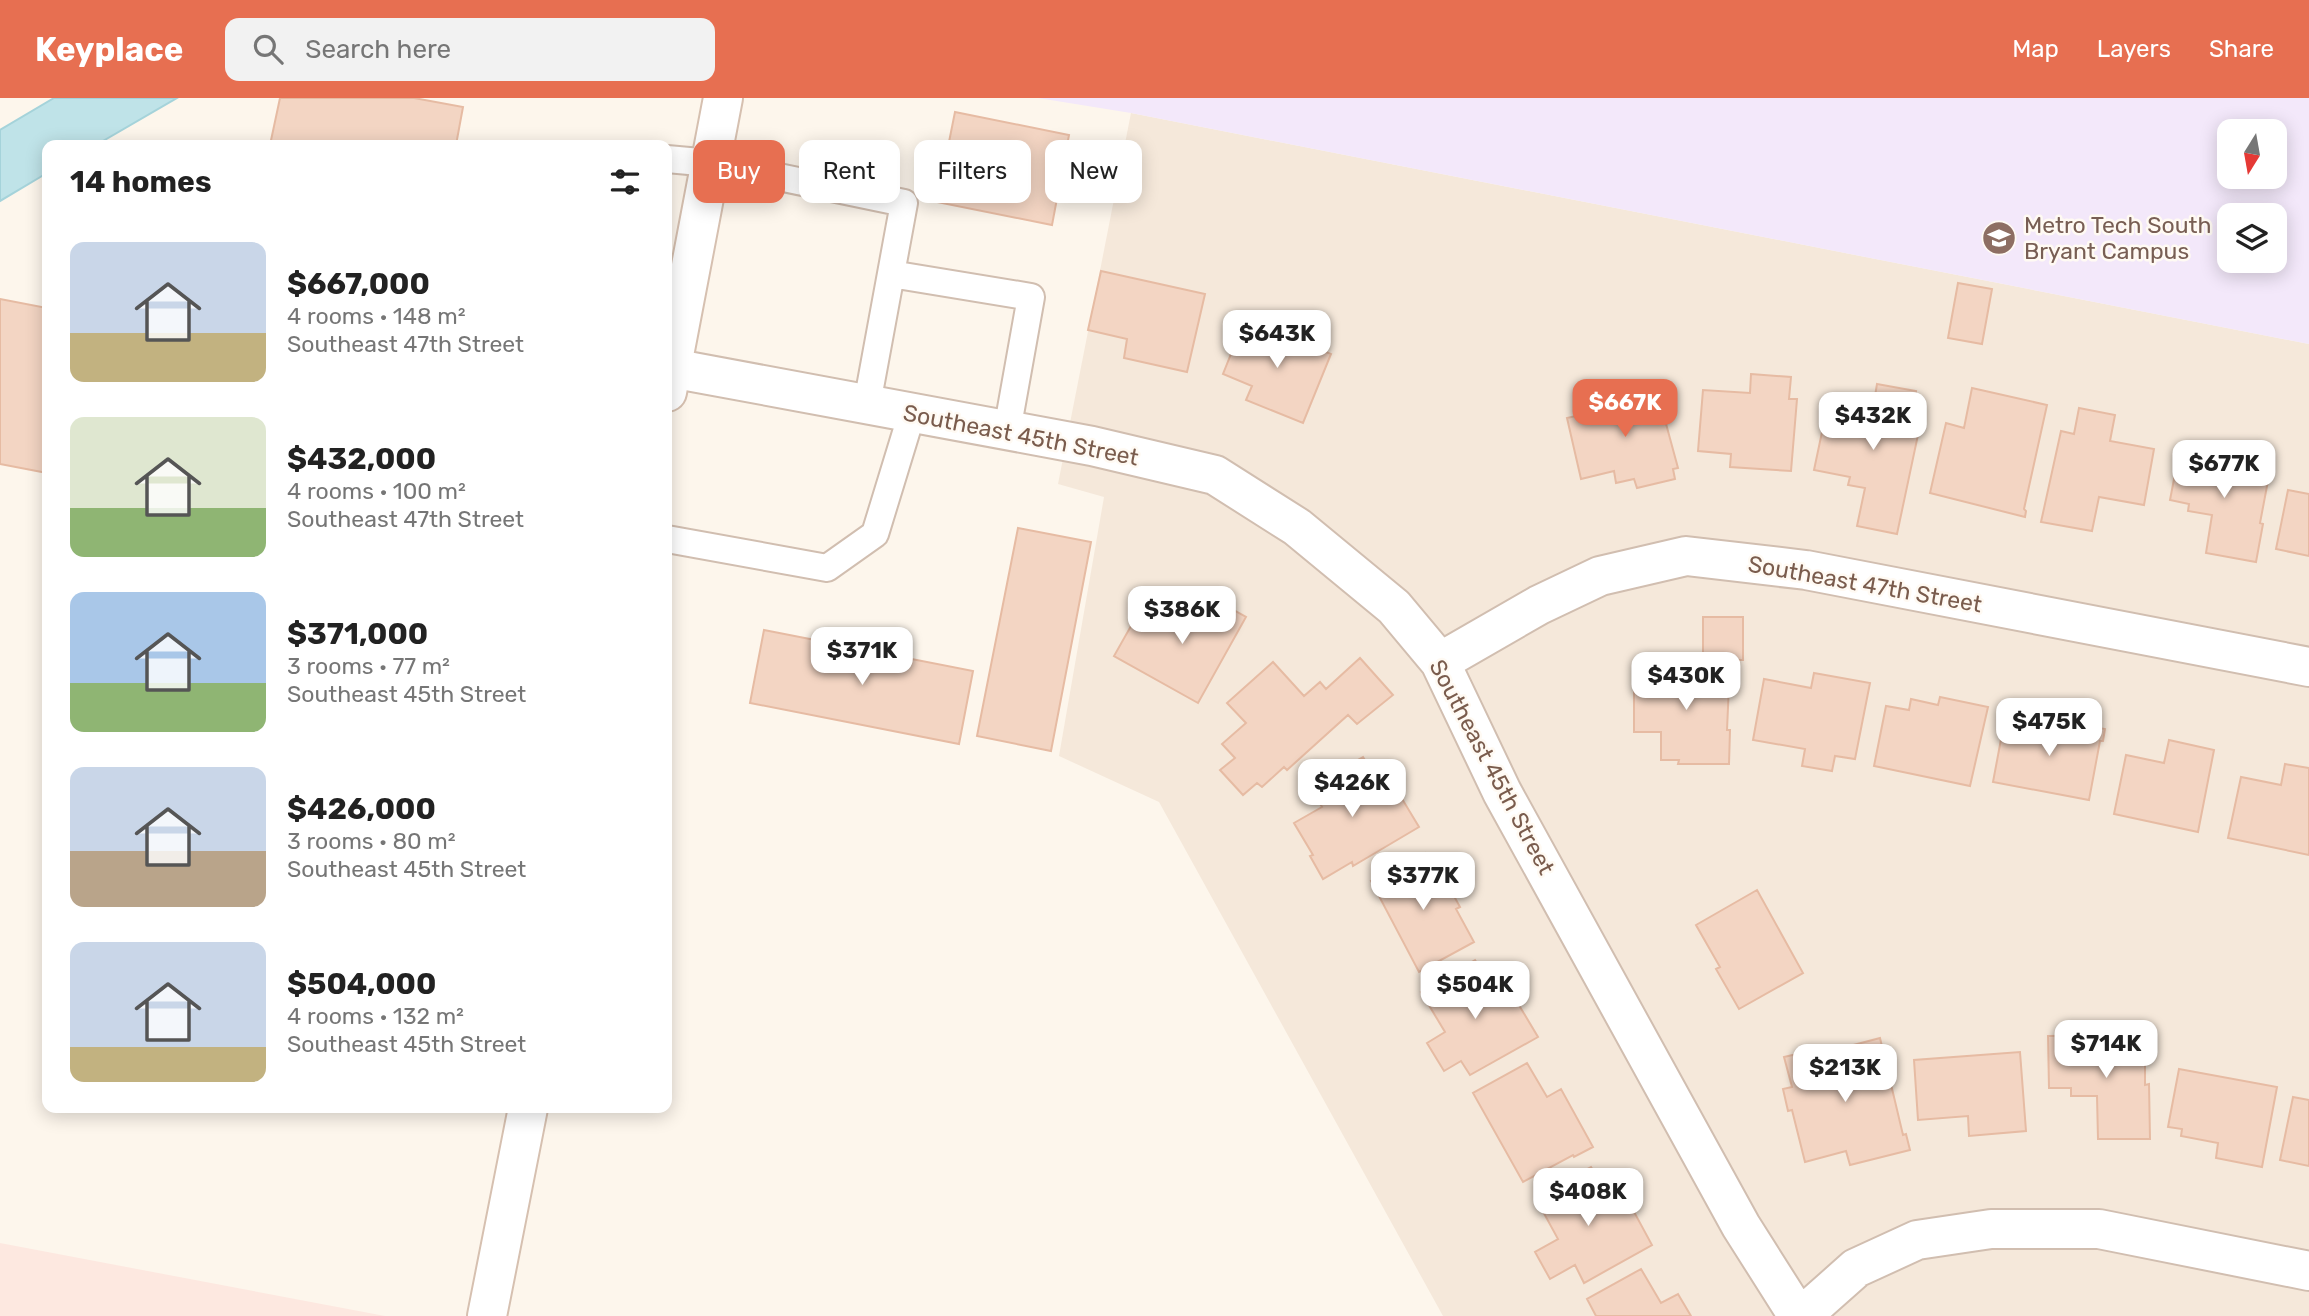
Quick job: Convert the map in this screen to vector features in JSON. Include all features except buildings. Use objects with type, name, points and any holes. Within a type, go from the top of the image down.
[{"type":"street","points":[[715,140],[723,98]]},
{"type":"street","points":[[672,364],[703,203]]},
{"type":"street","name":"Southeast 45th Street","points":[[672,380],[867,404],[1092,446],[1215,475],[1297,527],[1373,589],[1394,607],[1440,662],[1502,792],[1741,1226],[1800,1316]]},
{"type":"street","name":"Southeast 47th Street","points":[[1440,662],[1539,605],[1600,576],[1686,556],[1806,570],[2309,667]]},
{"type":"street","points":[[487,1316],[527,1113]]},
{"type":"street","points":[[1800,1316],[1856,1268],[1917,1240],[1991,1229],[2099,1229],[2309,1271]]},
{"type":"lane","points":[[672,159],[693,161]]},
{"type":"lane","points":[[785,178],[904,203],[867,404]]},
{"type":"lane","points":[[891,274],[1031,297],[1007,431]]},
{"type":"lane","points":[[672,540],[827,568],[875,534],[912,413]]},
{"type":"shaded area","name":"Metro Tech South Bryant Campus","points":[[1038,98],[2309,98],[2309,344],[1131,113]]},
{"type":"shaded area","points":[[1131,113],[2309,344],[2309,1316],[1443,1316],[1159,802],[1059,756],[1104,497],[1058,484],[1113,203],[1142,203],[1142,140],[1126,140]]},
{"type":"shaded area","points":[[0,1243],[385,1316],[0,1316]]},
{"type":"water","points":[[54,98],[177,98],[105,140],[42,140],[42,176],[0,201],[0,130]]},
{"type":"place","name":"Metro Tech South Bryant Campus","points":[[1999,238]]}]
